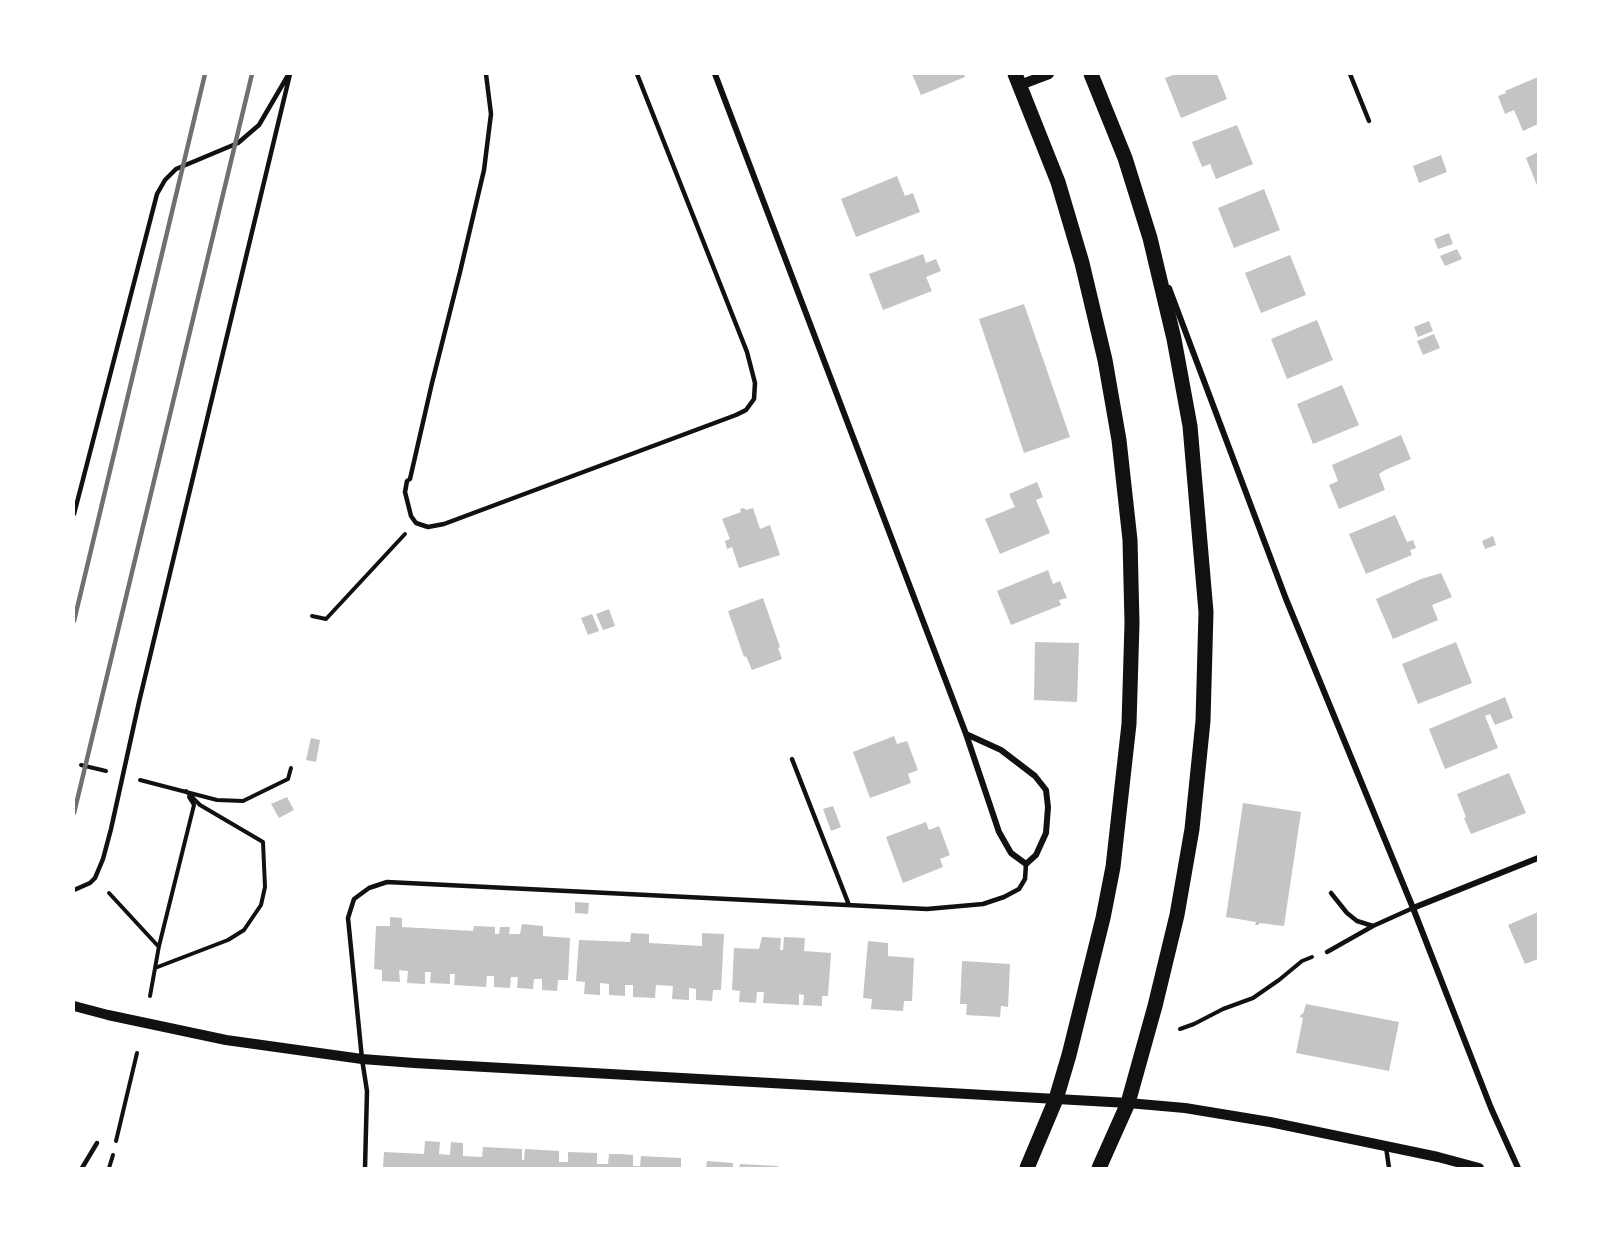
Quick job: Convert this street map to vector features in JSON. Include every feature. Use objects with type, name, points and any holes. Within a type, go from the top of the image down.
[{"type":"main road","points":[[1091,74],[1125,158],[1150,238],[1174,339],[1190,426],[1206,612],[1203,721],[1192,828],[1177,915],[1128,1103],[1099,1168]]},
{"type":"main road","points":[[1017,79],[1058,182],[1082,263],[1105,360],[1119,440],[1130,540],[1132,623],[1129,724],[1113,867],[1083,1003],[1056,1099],[1027,1168]]},
{"type":"street","points":[[715,74],[966,734],[999,832],[1011,853],[1026,864],[1036,855],[1046,833],[1047,790],[1035,776],[1001,750],[966,734]]},
{"type":"street","points":[[1017,79],[1049,74]]},
{"type":"street","points":[[1150,238],[1286,599],[1413,908],[1491,1108],[1518,1168]]},
{"type":"street","points":[[1413,908],[1539,858]]},
{"type":"street","points":[[74,1006],[226,1040],[362,1059],[1185,1108],[1259,1120],[1386,1146],[1477,1168]]},
{"type":"lane","points":[[74,514],[157,194],[165,180],[176,170],[238,143],[259,125],[289,74]]},
{"type":"lane","points":[[74,890],[90,883],[95,878],[111,829],[289,74]]},
{"type":"lane","points":[[486,74],[491,114],[484,170],[405,492],[411,516],[416,523],[428,527],[444,524],[736,415],[746,410],[754,399],[754,382],[747,352],[637,74]]},
{"type":"lane","points":[[1350,74],[1369,121]]},
{"type":"lane","points":[[792,759],[849,905]]},
{"type":"lane","points":[[365,1168],[367,1090],[348,918],[354,899],[369,888],[387,882],[927,909],[983,904],[1005,897],[1019,889],[1025,879],[1026,864]]},
{"type":"lane","points":[[1331,893],[1347,914],[1357,921],[1373,926]]},
{"type":"lane","points":[[1327,952],[1373,926],[1413,908]]},
{"type":"lane","points":[[82,1168],[97,1143]]},
{"type":"lane","points":[[1386,1146],[1389,1168]]},
{"type":"path","points":[[312,616],[326,619],[416,523]]},
{"type":"path","points":[[186,791],[217,800],[243,801],[288,779],[291,768]]},
{"type":"path","points":[[150,996],[159,946],[194,805],[186,791]]},
{"type":"path","points":[[155,968],[228,940],[244,930],[261,905],[265,887],[264,842],[200,805],[186,791]]},
{"type":"path","points":[[109,893],[159,946]]},
{"type":"path","points":[[1180,1029],[1252,998],[1302,961],[1327,952]]},
{"type":"path","points":[[109,1168],[137,1053]]},
{"type":"building","points":[[912,74],[964,74],[965,77],[921,95]]},
{"type":"building","points":[[1176,74],[1217,74],[1227,99],[1181,118],[1165,78]]},
{"type":"building","points":[[1538,77],[1538,124],[1523,131],[1514,110],[1505,114],[1498,96]]},
{"type":"building","points":[[1237,125],[1253,164],[1216,179],[1210,164],[1202,167],[1192,142]]},
{"type":"building","points":[[1538,152],[1538,188],[1526,158]]},
{"type":"building","points":[[1441,155],[1447,172],[1419,183],[1413,166]]},
{"type":"building","points":[[897,176],[905,196],[913,193],[920,212],[856,237],[841,199]]},
{"type":"building","points":[[1264,189],[1280,230],[1234,248],[1218,208]]},
{"type":"building","points":[[1449,233],[1453,244],[1438,249],[1434,239]]},
{"type":"building","points":[[1457,249],[1462,259],[1445,266],[1440,256]]},
{"type":"building","points":[[923,254],[926,263],[936,259],[941,271],[926,277],[932,291],[883,310],[869,274]]},
{"type":"building","points":[[1290,255],[1306,295],[1261,313],[1245,273]]},
{"type":"building","points":[[1024,304],[1070,437],[1024,453],[979,319]]},
{"type":"building","points":[[1317,320],[1333,360],[1287,379],[1271,339]]},
{"type":"building","points":[[1429,321],[1433,331],[1418,337],[1414,327]]},
{"type":"building","points":[[1434,334],[1440,348],[1423,355],[1417,341]]},
{"type":"building","points":[[1342,385],[1359,425],[1313,444],[1297,404]]},
{"type":"building","points":[[1401,435],[1411,459],[1379,474],[1385,490],[1339,509],[1329,485],[1338,481],[1332,465]]},
{"type":"building","points":[[1037,482],[1043,497],[1036,500],[1050,533],[1000,554],[985,519],[1015,507],[1009,494]]},
{"type":"building","points":[[753,508],[760,529],[770,525],[780,555],[739,568],[732,547],[727,549],[725,541],[730,539],[722,519],[741,512],[740,509],[746,510]]},
{"type":"building","points":[[1395,515],[1407,542],[1413,540],[1416,548],[1410,550],[1412,555],[1366,574],[1349,534]]},
{"type":"building","points":[[1493,536],[1496,545],[1485,549],[1482,541]]},
{"type":"building","points":[[1048,570],[1053,584],[1060,581],[1067,598],[1059,600],[1061,605],[1011,625],[997,591]]},
{"type":"building","points":[[1441,573],[1452,597],[1432,605],[1438,620],[1393,639],[1376,599],[1421,579]]},
{"type":"building","points":[[763,598],[782,659],[752,670],[746,656],[744,657],[728,611]]},
{"type":"building","points":[[609,609],[615,626],[603,630],[596,614]]},
{"type":"building","points":[[592,614],[599,631],[588,635],[581,618]]},
{"type":"building","points":[[1035,642],[1079,643],[1077,702],[1034,700]]},
{"type":"building","points":[[1456,642],[1472,683],[1418,704],[1402,664]]},
{"type":"building","points":[[1505,697],[1513,718],[1495,725],[1490,714],[1485,716],[1498,748],[1445,769],[1429,729]]},
{"type":"building","points":[[894,736],[897,744],[907,741],[918,770],[908,774],[911,783],[870,798],[853,752]]},
{"type":"building","points":[[311,738],[320,740],[316,762],[306,760]]},
{"type":"building","points":[[1509,773],[1526,813],[1471,834],[1457,794]]},
{"type":"building","points":[[287,797],[294,810],[279,818],[271,804]]},
{"type":"building","points":[[1243,803],[1301,812],[1284,926],[1259,923],[1255,925],[1256,922],[1226,917]]},
{"type":"building","points":[[833,806],[841,827],[831,831],[823,809]]},
{"type":"building","points":[[926,822],[929,830],[939,826],[950,855],[940,859],[943,867],[903,883],[886,837]]},
{"type":"building","points":[[575,902],[589,903],[588,914],[575,913]]},
{"type":"building","points":[[1538,912],[1538,959],[1525,964],[1508,925]]},
{"type":"building","points":[[390,917],[402,918],[402,927],[473,931],[474,926],[495,927],[495,934],[499,934],[500,927],[510,927],[509,934],[520,934],[522,924],[543,926],[543,936],[570,938],[568,980],[558,980],[557,991],[542,990],[542,979],[534,979],[533,989],[517,988],[518,977],[511,977],[510,988],[494,987],[494,976],[487,976],[486,987],[454,985],[455,974],[450,974],[450,984],[430,983],[431,972],[425,972],[425,984],[407,983],[408,971],[399,970],[400,982],[382,981],[382,970],[374,969],[376,926],[390,926]]},
{"type":"building","points":[[631,933],[649,934],[649,943],[702,946],[702,933],[724,934],[721,990],[713,990],[712,1001],[696,1000],[696,989],[689,988],[689,1000],[672,999],[673,986],[656,985],[655,998],[633,997],[633,985],[625,985],[625,996],[609,995],[609,984],[600,983],[600,995],[584,994],[585,982],[576,981],[579,940],[630,942]]},
{"type":"building","points":[[762,937],[781,938],[780,950],[783,950],[784,937],[805,938],[804,951],[831,953],[828,996],[822,996],[822,1006],[803,1005],[804,995],[799,994],[799,1005],[763,1003],[764,992],[757,992],[756,1003],[739,1002],[740,991],[732,990],[734,948],[759,949]]},
{"type":"building","points":[[868,941],[888,943],[888,956],[914,958],[912,1001],[904,1001],[903,1011],[871,1009],[872,999],[863,998]]},
{"type":"building","points":[[962,961],[1010,964],[1008,1007],[1001,1006],[1000,1017],[966,1015],[967,1004],[960,1004]]},
{"type":"building","points":[[1306,1004],[1399,1022],[1389,1071],[1296,1053],[1303,1018],[1300,1017]]},
{"type":"building","points":[[425,1141],[440,1142],[439,1154],[450,1155],[451,1142],[463,1143],[463,1156],[482,1157],[483,1147],[522,1149],[522,1160],[524,1160],[525,1149],[559,1151],[559,1162],[568,1162],[568,1152],[597,1153],[597,1164],[608,1164],[609,1154],[621,1154],[633,1155],[633,1166],[640,1166],[641,1156],[681,1158],[681,1168],[383,1168],[384,1152],[424,1154]]},
{"type":"building","points":[[707,1161],[733,1163],[733,1168],[706,1168]]},
{"type":"building","points":[[740,1164],[778,1166],[777,1168],[739,1168]]},
{"type":"railway","points":[[74,621],[205,74]]},
{"type":"railway","points":[[74,813],[252,74]]}]
